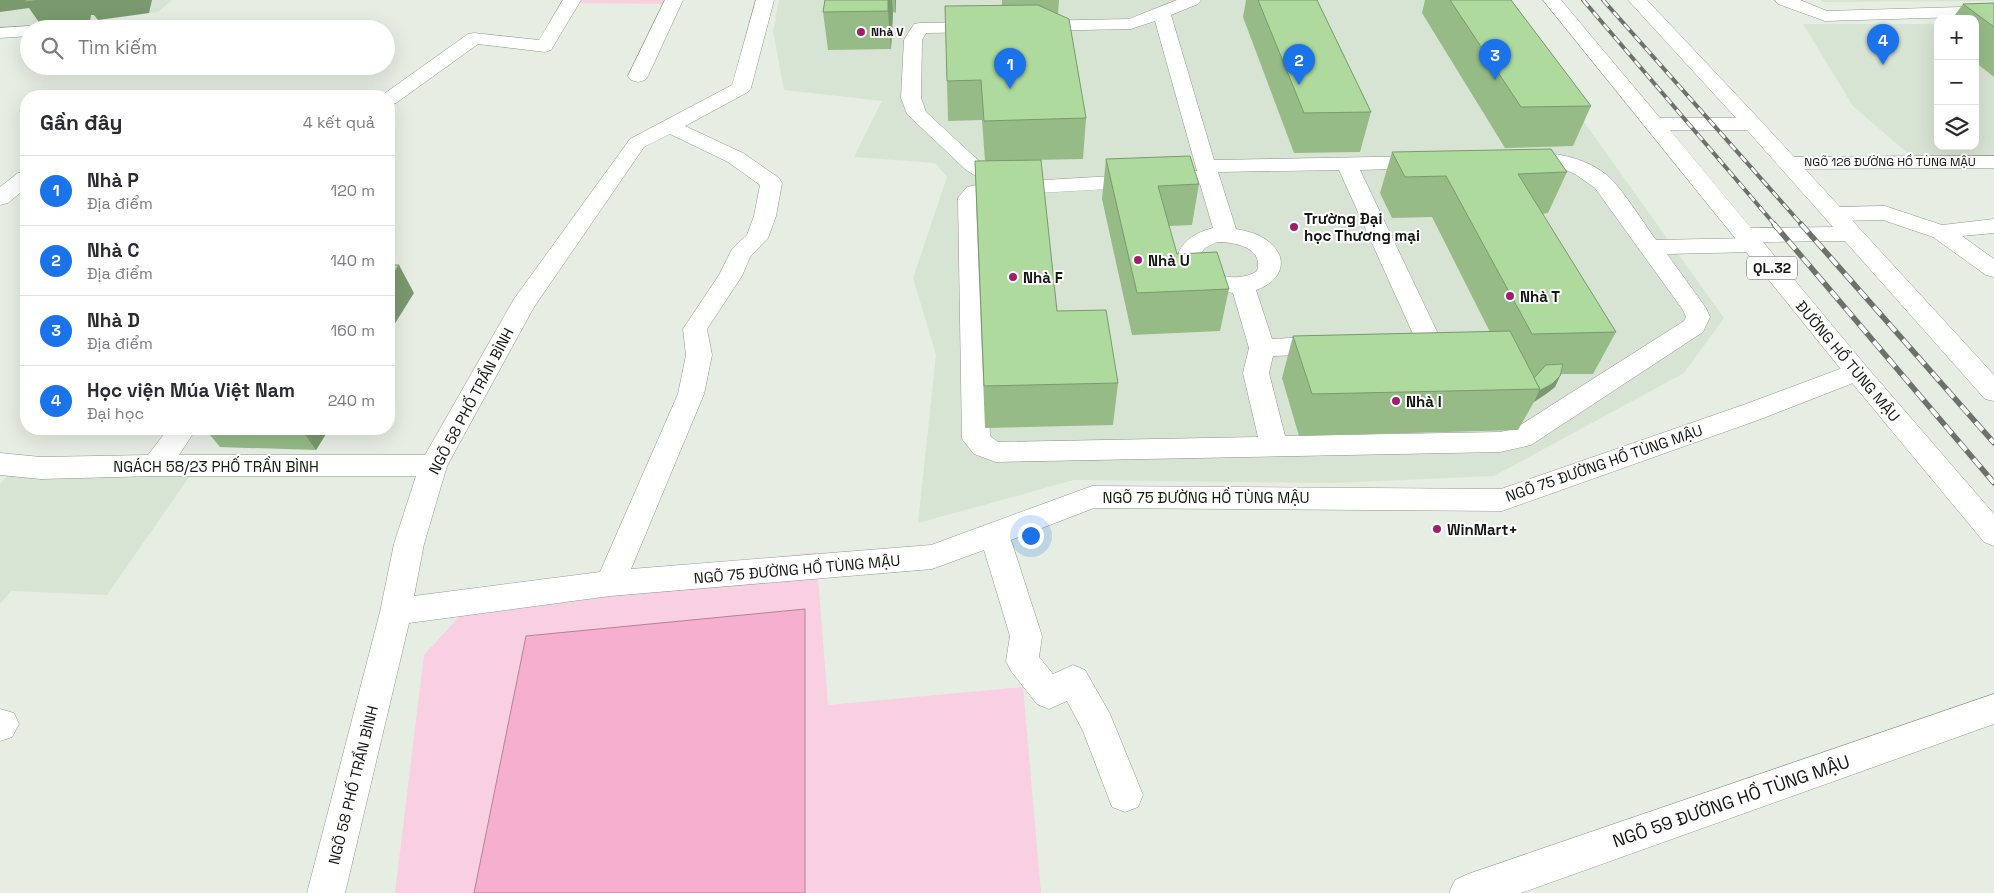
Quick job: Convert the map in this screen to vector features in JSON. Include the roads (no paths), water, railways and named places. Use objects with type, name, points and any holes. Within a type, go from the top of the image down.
[{"type":"main road","points":[[395,95],[474,38],[545,46],[572,0]]},
{"type":"main road","points":[[638,76],[674,0]]},
{"type":"main road","name":"NGÕ 58 PHỐ TRẦN BÌNH","points":[[326,893],[396,612],[409,544],[433,466],[529,297],[637,143],[741,88],[765,0]]},
{"type":"main road","points":[[1016,26],[1131,24],[1192,0]]},
{"type":"main road","name":"ĐƯỜNG HỒ TÙNG MẬU","points":[[1552,0],[1857,372],[1994,534]]},
{"type":"main road","points":[[1637,0],[1835,214],[1994,392]]},
{"type":"main road","points":[[1784,0],[1825,16],[1994,11]]},
{"type":"main road","points":[[1161,13],[1226,235]]},
{"type":"main road","points":[[997,27],[920,28],[913,40],[911,98],[917,114],[972,165],[1008,188]]},
{"type":"main road","points":[[0,33],[20,32]]},
{"type":"main road","points":[[1654,124],[1753,124]]},
{"type":"main road","points":[[610,583],[691,394],[699,354],[695,329],[730,276],[740,254],[757,238],[765,216],[771,183],[759,172],[734,156],[700,142],[670,126]]},
{"type":"main road","points":[[1446,162],[1347,164],[1208,172],[975,192],[969,198],[976,438],[984,447],[996,452],[1500,442],[1521,438],[1694,326],[1698,317],[1694,308],[1603,183],[1574,164],[1555,159],[1496,160]]},
{"type":"main road","name":"NGÕ 126 ĐƯỜNG HỒ TÙNG MẬU","points":[[1787,163],[1994,162]]},
{"type":"main road","points":[[1347,164],[1429,342],[1380,344]]},
{"type":"main road","points":[[0,198],[20,183]]},
{"type":"main road","points":[[1835,214],[1885,213],[1941,232],[1994,270]]},
{"type":"main road","points":[[1941,232],[1994,226]]},
{"type":"main road","points":[[1650,247],[1852,234]]},
{"type":"main road","points":[[1212,235],[1226,235],[1239,236],[1261,246],[1268,254],[1271,262],[1270,270],[1255,283],[1243,286],[1229,286],[1209,280],[1194,270],[1189,261],[1189,253],[1193,245],[1212,235]]},
{"type":"main road","points":[[1243,286],[1262,348],[1256,374],[1274,446]]},
{"type":"main road","points":[[1262,348],[1351,345]]},
{"type":"main road","name":"NGÕ 75 ĐƯỜNG HỒ TÙNG MẬU","points":[[396,612],[610,583],[932,558],[1092,497],[1502,500],[1752,412],[1857,372]]},
{"type":"main road","points":[[156,465],[178,435]]},
{"type":"main road","name":"NGÁCH 58/23 PHỐ TRẦN BÌNH","points":[[0,464],[41,468],[156,465],[433,466]]},
{"type":"main road","points":[[994,533],[1026,636],[1022,660],[1049,694],[1073,680],[1098,725],[1125,795]]},
{"type":"main road","name":"NGÕ 59 ĐƯỜNG HỒ TÙNG MẬU","points":[[1468,893],[1994,708]]},
{"type":"railway","points":[[1583,0],[1775,225]]},
{"type":"railway","points":[[1603,0],[1802,225]]},
{"type":"railway","points":[[1774,224],[1994,483]]},
{"type":"railway","points":[[1801,224],[1994,443]]},
{"type":"place","name":"Nhà V","points":[[861,32]]},
{"type":"place","name":"Học viện Múa Việt Nam","points":[[1883,65]]},
{"type":"place","name":"Nhà D","points":[[1495,80]]},
{"type":"place","name":"Nhà C","points":[[1299,85]]},
{"type":"place","name":"Nhà P","points":[[1010,89]]},
{"type":"place","name":"Trường Đại học Thương mại","points":[[1294,227]]},
{"type":"place","name":"Nhà U","points":[[1138,260]]},
{"type":"place","name":"Nhà F","points":[[1013,277]]},
{"type":"place","name":"Nhà T","points":[[1510,296]]},
{"type":"place","name":"Nhà I","points":[[1396,401]]},
{"type":"place","name":"WinMart+","points":[[1437,529]]}]
